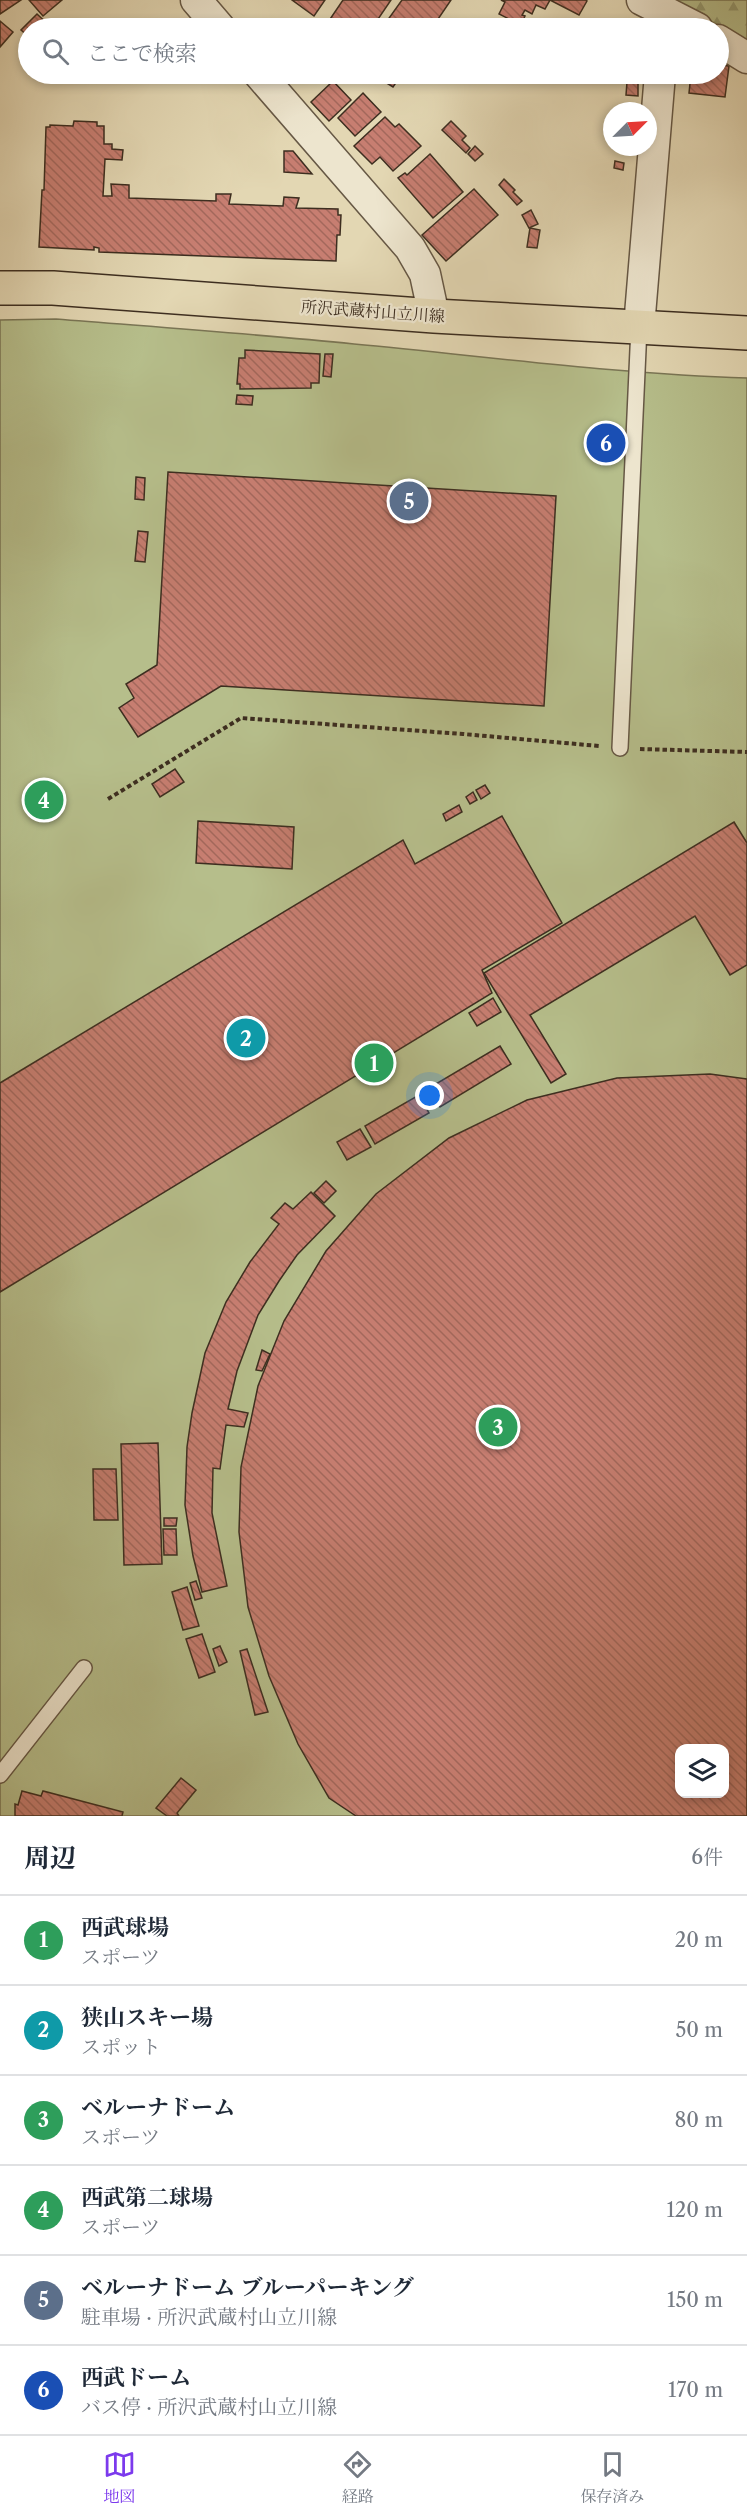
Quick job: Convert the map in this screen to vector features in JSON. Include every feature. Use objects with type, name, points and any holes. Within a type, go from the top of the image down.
[{"type":"main road","name":"所沢武蔵村山立川線","points":[[0,288],[170,296],[434,316],[747,333]]},
{"type":"street","points":[[196,0],[211,18]]},
{"type":"street","points":[[653,12],[670,18]]},
{"type":"street","points":[[729,47],[747,58]]},
{"type":"street","points":[[268,84],[410,248],[425,274],[434,316]]},
{"type":"street","points":[[639,327],[659,84]]},
{"type":"lane","points":[[620,748],[639,327]]},
{"type":"lane","points":[[0,1775],[84,1668]]},
{"type":"path","points":[[108,799],[241,718],[620,748],[747,752]]},
{"type":"green space","points":[[675,0],[747,0],[747,42],[729,32],[729,18],[706,18]]},
{"type":"green space","points":[[56,319],[317,340],[599,369],[747,378],[747,1816],[0,1816],[0,320]]},
{"type":"building","points":[[0,0],[21,0],[0,14]]},
{"type":"building","points":[[29,0],[62,0],[43,16]]},
{"type":"building","points":[[292,0],[325,0],[314,16]]},
{"type":"building","points":[[343,0],[391,0],[379,18],[331,18]]},
{"type":"building","points":[[402,0],[451,0],[439,18],[389,18]]},
{"type":"building","points":[[501,0],[550,0],[545,9],[536,5],[532,14],[525,10],[522,15],[525,16],[524,18],[507,18],[499,14],[505,2]]},
{"type":"building","points":[[550,0],[586,0],[587,1],[579,15]]},
{"type":"building","points":[[0,21],[13,32],[0,47]]},
{"type":"building","points":[[330,84],[336,84],[351,100],[329,121],[311,102]]},
{"type":"building","points":[[627,84],[638,84],[638,96],[626,95]]},
{"type":"building","points":[[690,84],[727,84],[725,97],[689,93]]},
{"type":"building","points":[[363,93],[381,112],[355,136],[338,118]]},
{"type":"building","points":[[385,117],[395,127],[399,124],[421,146],[393,171],[380,157],[372,164],[354,146]]},
{"type":"building","points":[[74,121],[97,122],[97,126],[104,126],[104,144],[112,144],[112,149],[123,150],[122,160],[105,159],[103,196],[112,196],[111,184],[129,185],[129,198],[216,201],[216,194],[231,194],[229,204],[283,206],[284,197],[299,198],[296,208],[338,209],[338,215],[341,215],[340,235],[337,235],[336,261],[99,252],[99,248],[94,247],[94,250],[39,247],[46,127],[50,125],[73,126]]},
{"type":"building","points":[[451,121],[466,136],[462,140],[470,148],[466,153],[442,130]]},
{"type":"building","points":[[475,146],[483,154],[475,161],[468,154]]},
{"type":"building","points":[[284,151],[293,151],[312,174],[284,172]]},
{"type":"building","points":[[430,154],[463,192],[433,218],[398,178],[405,173],[407,175]]},
{"type":"building","points":[[615,161],[624,163],[623,170],[614,168]]},
{"type":"building","points":[[504,179],[522,201],[517,205],[499,185]]},
{"type":"building","points":[[474,189],[498,215],[446,261],[422,235]]},
{"type":"building","points":[[531,210],[538,224],[529,228],[522,215]]},
{"type":"building","points":[[530,228],[540,230],[537,248],[527,247]]},
{"type":"building","points":[[245,350],[320,354],[319,383],[311,383],[311,388],[240,389],[240,384],[237,384],[239,358],[245,358]]},
{"type":"building","points":[[325,354],[333,354],[331,377],[323,376]]},
{"type":"building","points":[[237,395],[253,396],[252,405],[236,404]]},
{"type":"building","points":[[168,472],[556,496],[544,706],[221,686],[138,737],[119,708],[134,698],[126,684],[157,665]]},
{"type":"building","points":[[136,477],[145,478],[144,500],[135,499]]},
{"type":"building","points":[[138,531],[148,532],[145,562],[135,561]]},
{"type":"building","points":[[175,769],[184,782],[160,797],[152,784]]},
{"type":"building","points":[[485,785],[490,793],[481,799],[476,790]]},
{"type":"building","points":[[473,792],[477,800],[470,804],[466,797]]},
{"type":"building","points":[[459,805],[462,812],[446,821],[443,814]]},
{"type":"building","points":[[502,816],[562,923],[482,970],[492,993],[0,1292],[0,1083],[403,840],[415,864]]},
{"type":"building","points":[[198,821],[294,827],[292,869],[196,863]]},
{"type":"building","points":[[734,822],[747,843],[747,965],[730,975],[695,916],[530,1015],[566,1074],[551,1083],[484,973]]},
{"type":"building","points":[[493,998],[501,1012],[477,1026],[469,1013]]},
{"type":"building","points":[[500,1046],[511,1064],[440,1107],[429,1088]]},
{"type":"building","points":[[710,1074],[747,1079],[747,1816],[356,1816],[329,1798],[298,1744],[269,1676],[248,1607],[239,1532],[241,1467],[258,1386],[284,1321],[326,1251],[376,1194],[449,1138],[527,1100],[617,1078]]},
{"type":"building","points":[[419,1095],[429,1113],[375,1144],[365,1126]]},
{"type":"building","points":[[360,1129],[371,1147],[347,1160],[337,1142]]},
{"type":"building","points":[[326,1181],[336,1191],[324,1203],[314,1193]]},
{"type":"building","points":[[311,1192],[335,1216],[297,1255],[279,1281],[258,1315],[237,1371],[228,1409],[248,1413],[244,1427],[226,1425],[220,1469],[213,1468],[212,1513],[227,1586],[202,1592],[193,1556],[185,1505],[187,1447],[205,1353],[226,1302],[250,1262],[279,1224],[271,1218],[285,1203],[293,1209]]},
{"type":"building","points":[[262,1350],[270,1354],[262,1371],[256,1370]]},
{"type":"building","points":[[158,1443],[162,1564],[124,1565],[121,1444]]},
{"type":"building","points":[[93,1469],[116,1469],[118,1520],[94,1520]]},
{"type":"building","points":[[164,1518],[177,1518],[176,1526],[164,1526]]},
{"type":"building","points":[[163,1529],[176,1529],[177,1555],[164,1555]]},
{"type":"building","points":[[196,1581],[202,1598],[195,1600],[190,1583]]},
{"type":"building","points":[[187,1587],[199,1626],[183,1630],[172,1592]]},
{"type":"building","points":[[202,1634],[215,1672],[199,1678],[186,1639]]},
{"type":"building","points":[[220,1646],[227,1662],[219,1666],[213,1649]]},
{"type":"building","points":[[247,1649],[268,1712],[255,1715],[240,1651]]},
{"type":"building","points":[[181,1778],[196,1790],[177,1813],[179,1816],[167,1816],[156,1808]]},
{"type":"building","points":[[22,1791],[41,1796],[43,1791],[123,1812],[122,1816],[15,1816],[15,1804],[18,1805]]},
{"type":"place","name":"西武ドーム","points":[[606,443]]},
{"type":"place","name":"ベルーナドーム ブルーパーキング","points":[[409,501]]},
{"type":"place","name":"西武第二球場","points":[[44,800]]},
{"type":"place","name":"狭山スキー場","points":[[246,1038]]},
{"type":"place","name":"西武球場","points":[[374,1063]]},
{"type":"place","name":"ベルーナドーム","points":[[498,1427]]}]
